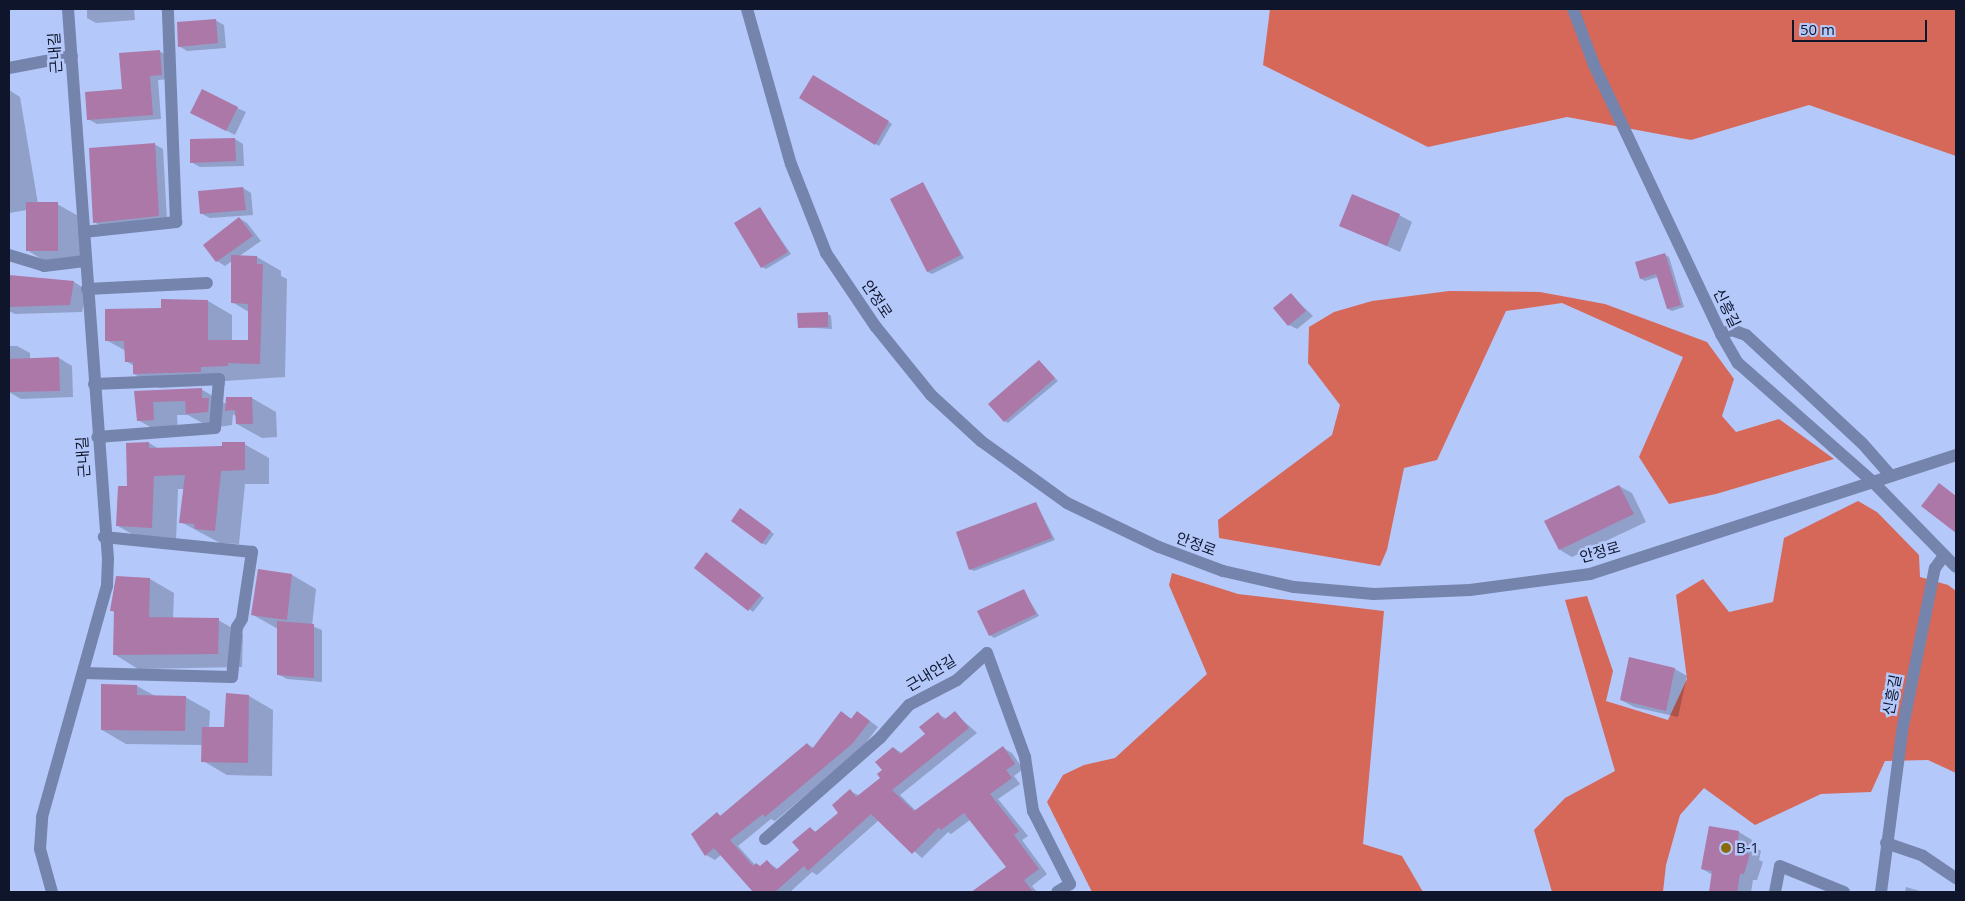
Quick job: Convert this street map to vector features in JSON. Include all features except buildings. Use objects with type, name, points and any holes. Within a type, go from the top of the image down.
[{"type":"street","name":"근내길","points":[[52,892],[40,849],[42,816],[108,586],[68,9]]},
{"type":"street","points":[[84,232],[176,222],[168,9]]},
{"type":"street","name":"안정로","points":[[747,9],[791,164],[826,252],[876,327],[931,395],[981,441],[1067,503],[1159,547],[1223,571],[1294,587],[1374,594],[1470,590],[1590,574],[1956,455]]},
{"type":"street","name":"신흥길","points":[[1573,9],[1594,65],[1721,334],[1738,363],[1872,481],[1943,557],[1956,567]]},
{"type":"street","points":[[9,68],[72,56]]},
{"type":"street","points":[[9,255],[44,266],[86,260]]},
{"type":"street","points":[[87,289],[207,283]]},
{"type":"street","points":[[1721,334],[1732,330],[1746,335],[1862,443],[1891,476]]},
{"type":"street","points":[[94,384],[219,379],[215,428],[97,437]]},
{"type":"street","points":[[83,673],[232,677],[237,627],[242,619],[252,552],[104,537]]},
{"type":"street","name":"신흥길","points":[[1881,892],[1886,843],[1917,652],[1935,568],[1943,557]]},
{"type":"street","name":"근내안길","points":[[766,839],[880,738],[909,705],[957,680],[987,653],[1025,757],[1033,811],[1070,884],[1057,892]]},
{"type":"street","points":[[1886,843],[1923,856],[1956,878]]},
{"type":"street","points":[[1775,892],[1780,866],[1844,892]]},
{"type":"shaded area","points":[[1270,9],[1956,9],[1956,156],[1809,105],[1691,140],[1567,117],[1428,147],[1263,65]]},
{"type":"shaded area","points":[[1449,291],[1540,292],[1605,304],[1707,342],[1734,379],[1722,416],[1736,432],[1779,419],[1834,459],[1716,494],[1669,504],[1639,457],[1683,357],[1562,303],[1506,311],[1437,460],[1404,468],[1387,550],[1380,566],[1219,538],[1218,520],[1332,435],[1340,405],[1308,363],[1309,327],[1334,312],[1372,301]]},
{"type":"shaded area","points":[[1858,501],[1877,512],[1919,555],[1920,577],[1948,585],[1956,591],[1956,773],[1928,760],[1885,761],[1871,792],[1821,794],[1755,825],[1704,788],[1680,815],[1666,865],[1663,892],[1552,892],[1534,830],[1565,798],[1615,771],[1565,600],[1587,596],[1613,671],[1606,701],[1668,720],[1687,679],[1676,595],[1703,579],[1729,612],[1773,602],[1784,538]]},
{"type":"shaded area","points":[[1172,573],[1238,594],[1384,611],[1363,844],[1402,856],[1423,892],[1092,892],[1047,802],[1063,775],[1084,765],[1115,758],[1207,674],[1169,585]]},
{"type":"place","name":"B-1","points":[[1726,848]]}]
